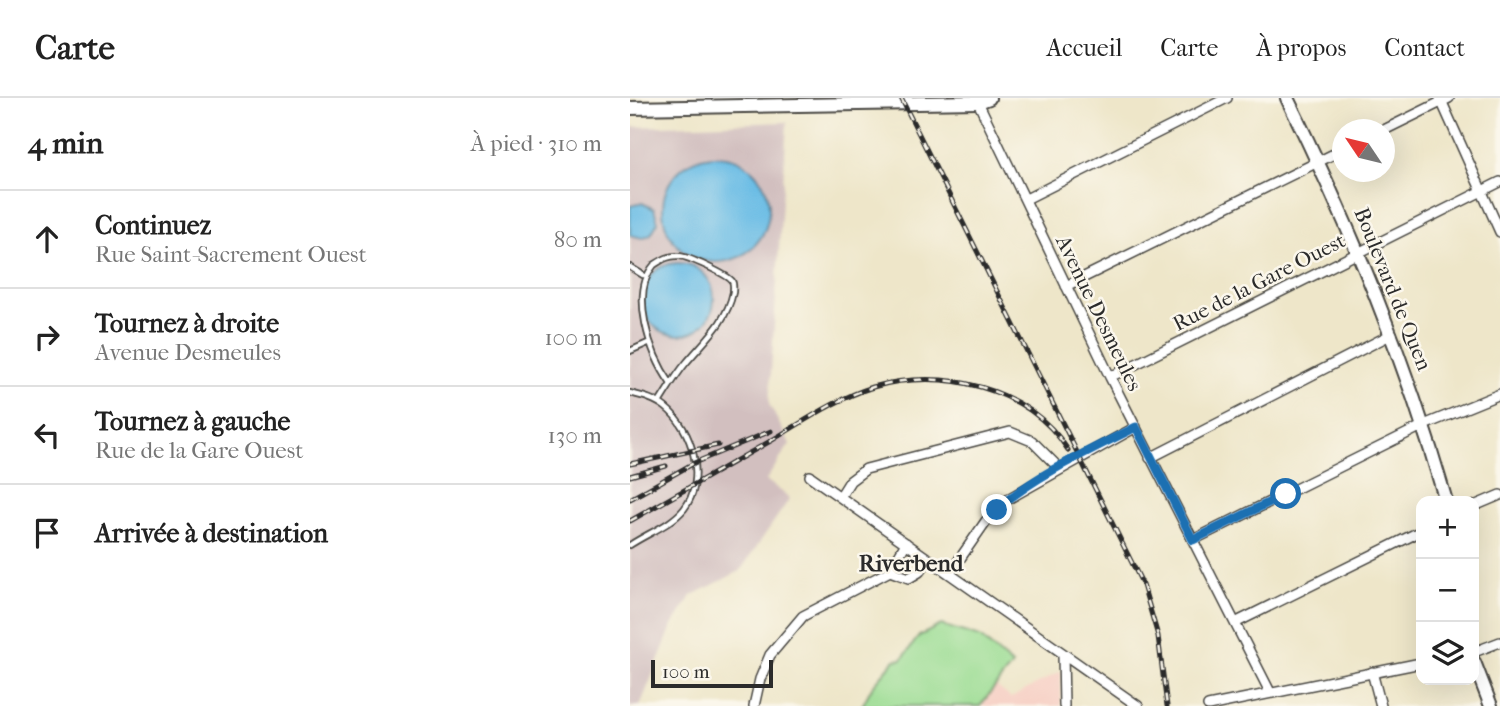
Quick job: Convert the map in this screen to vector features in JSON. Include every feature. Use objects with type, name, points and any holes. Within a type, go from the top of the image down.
[{"type":"street","points":[[1026,200],[1227,98]]},
{"type":"street","name":"Boulevard de Quen","points":[[1287,98],[1359,251],[1392,334],[1424,425],[1445,496]]},
{"type":"street","points":[[630,108],[981,99]]},
{"type":"street","name":"Avenue Desmeules","points":[[981,99],[1110,377],[1237,622],[1270,692]]},
{"type":"street","points":[[1395,124],[1444,99],[1500,232]]},
{"type":"street","points":[[1066,286],[1332,155]]},
{"type":"street","name":"Rue de la Gare Ouest","points":[[1110,377],[1500,182]]},
{"type":"street","points":[[1150,458],[1392,334]]},
{"type":"street","points":[[1193,540],[1424,425],[1500,394]]},
{"type":"street","points":[[950,573],[986,521],[1008,499],[1136,427]]},
{"type":"street","points":[[840,497],[850,481],[866,469],[998,434],[1023,435],[1060,469]]},
{"type":"street","points":[[810,476],[1138,706]]},
{"type":"street","points":[[1479,504],[1500,495]]},
{"type":"street","points":[[1237,622],[1416,533]]},
{"type":"street","points":[[754,706],[770,654],[803,616],[890,571],[906,543]]},
{"type":"street","points":[[890,571],[909,578],[919,572],[929,559]]},
{"type":"street","points":[[1479,650],[1500,642]]},
{"type":"street","points":[[1063,654],[1064,706]]},
{"type":"street","points":[[1208,706],[1235,703],[1270,692],[1416,664]]},
{"type":"street","points":[[1372,672],[1381,706]]},
{"type":"street","points":[[1479,675],[1491,706]]},
{"type":"lane","points":[[638,282],[664,258],[681,256],[732,282],[734,289],[718,328],[671,384],[659,403]]},
{"type":"lane","points":[[630,267],[643,275]]},
{"type":"lane","points":[[636,308],[648,342],[671,384]]},
{"type":"lane","points":[[630,351],[648,342]]},
{"type":"lane","points":[[630,393],[659,403],[677,419],[685,432],[697,482],[695,493],[683,510],[630,545]]},
{"type":"shaded area","points":[[787,122],[769,404],[790,444],[766,480],[790,498],[740,571],[691,596],[672,626],[640,706],[630,706],[630,127]]},
{"type":"shaded area","points":[[1061,671],[1061,706],[980,706],[996,686],[1011,698]]},
{"type":"green space","points":[[941,625],[980,637],[1012,665],[980,706],[862,706],[872,687],[895,660],[902,659],[919,636]]},
{"type":"water","points":[[716,156],[736,160],[753,172],[765,189],[769,209],[765,229],[753,246],[736,258],[716,262],[696,258],[679,246],[667,229],[663,209],[667,189],[679,172],[696,160]]},
{"type":"water","points":[[642,203],[654,209],[658,222],[651,234],[642,238],[630,235],[630,206]]},
{"type":"water","points":[[678,263],[692,266],[704,273],[711,285],[714,299],[711,313],[704,325],[692,332],[678,335],[664,332],[652,325],[645,313],[642,299],[645,285],[652,273],[664,266]]},
{"type":"railway","points":[[901,98],[1143,585],[1158,636],[1167,706]]},
{"type":"railway","points":[[630,521],[835,403],[873,387],[900,381],[955,382],[982,387],[1007,397],[1031,411],[1051,428],[1068,450]]},
{"type":"railway","points":[[630,499],[694,463],[771,431]]},
{"type":"railway","points":[[630,464],[718,445]]},
{"type":"railway","points":[[630,476],[666,466]]},
{"type":"district","name":"Riverbend","points":[[911,563]]},
{"type":"route","points":[[997,510],[1008,499],[1074,458],[1136,427],[1193,540],[1286,494]]}]
